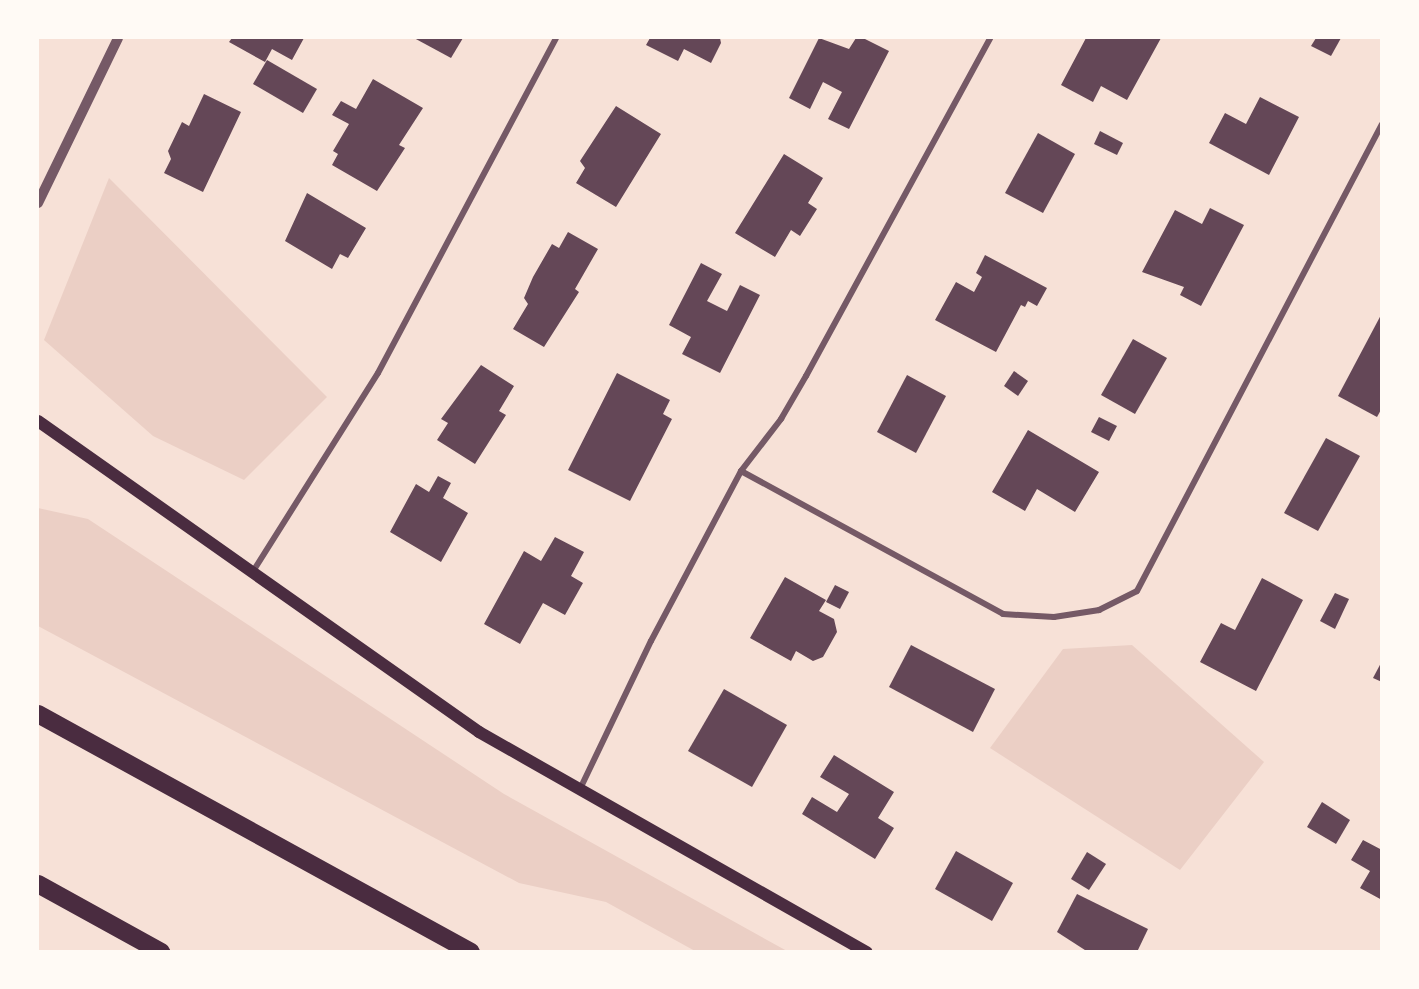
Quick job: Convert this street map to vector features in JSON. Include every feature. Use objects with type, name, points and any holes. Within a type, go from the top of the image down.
[{"type":"highway","points":[[38,714],[471,951]]},
{"type":"highway","points":[[38,884],[161,951]]},
{"type":"main road","points":[[38,421],[470,726],[579,792],[867,951]]},
{"type":"street","points":[[38,203],[118,38]]},
{"type":"street","points":[[252,573],[378,373],[555,38]]},
{"type":"street","points":[[579,792],[651,641],[741,471],[781,419],[806,376],[990,38]]},
{"type":"street","points":[[741,471],[1003,614],[1054,617],[1100,610],[1137,591],[1382,124]]},
{"type":"shaded area","points":[[109,178],[327,397],[244,480],[153,436],[44,340]]},
{"type":"shaded area","points":[[38,508],[88,519],[504,794],[787,951],[695,951],[606,902],[519,883],[38,626]]},
{"type":"shaded area","points":[[1132,645],[1264,762],[1180,870],[990,748],[1063,649]]},
{"type":"building","points":[[232,38],[304,38],[292,60],[272,49],[265,62],[229,42]]},
{"type":"building","points":[[414,38],[463,38],[451,58]]},
{"type":"building","points":[[650,38],[720,38],[721,43],[711,63],[684,49],[678,61],[646,45]]},
{"type":"building","points":[[819,38],[849,49],[856,38],[863,38],[889,51],[849,129],[828,119],[842,92],[823,82],[810,109],[789,98]]},
{"type":"building","points":[[1086,38],[1161,38],[1127,100],[1101,86],[1093,102],[1061,85]]},
{"type":"building","points":[[1316,38],[1341,38],[1331,56],[1311,46]]},
{"type":"building","points":[[267,60],[317,89],[303,113],[253,84]]},
{"type":"building","points":[[373,79],[423,108],[399,145],[405,148],[377,191],[332,165],[338,154],[333,151],[349,124],[332,115],[341,101],[356,109]]},
{"type":"building","points":[[204,94],[241,112],[203,192],[164,173],[171,159],[168,151],[182,122],[189,126]]},
{"type":"building","points":[[1260,97],[1299,117],[1269,175],[1209,143],[1225,113],[1246,124]]},
{"type":"building","points":[[616,106],[661,134],[616,207],[576,183],[585,168],[580,161]]},
{"type":"building","points":[[1100,131],[1123,143],[1117,155],[1094,144]]},
{"type":"building","points":[[1038,133],[1075,154],[1043,213],[1005,193]]},
{"type":"building","points":[[784,154],[823,178],[808,203],[817,209],[800,236],[791,230],[775,257],[735,233]]},
{"type":"building","points":[[307,193],[366,228],[348,258],[340,254],[332,269],[285,241]]},
{"type":"building","points":[[1210,208],[1244,225],[1201,306],[1180,295],[1184,287],[1142,272],[1175,210],[1202,224]]},
{"type":"building","points":[[568,232],[598,249],[575,289],[579,292],[544,347],[513,329],[528,304],[524,298],[533,277],[552,244],[559,248]]},
{"type":"building","points":[[985,255],[1047,288],[1037,306],[1028,301],[1025,307],[1021,305],[996,352],[935,320],[956,282],[974,292],[982,277],[976,273]]},
{"type":"building","points":[[701,263],[722,274],[707,301],[727,311],[740,285],[760,295],[720,373],[682,354],[691,337],[669,325]]},
{"type":"building","points":[[1382,313],[1382,408],[1377,417],[1338,396]]},
{"type":"building","points":[[1133,339],[1167,358],[1135,414],[1101,395]]},
{"type":"building","points":[[481,365],[514,386],[499,411],[506,415],[475,464],[437,440],[448,423],[441,419]]},
{"type":"building","points":[[1014,371],[1028,381],[1018,396],[1004,386]]},
{"type":"building","points":[[617,373],[670,400],[663,414],[672,419],[630,501],[568,470]]},
{"type":"building","points":[[907,375],[946,396],[916,453],[877,432]]},
{"type":"building","points":[[1099,417],[1117,426],[1109,441],[1091,432]]},
{"type":"building","points":[[1028,430],[1099,472],[1075,512],[1037,489],[1025,511],[992,492]]},
{"type":"building","points":[[1326,438],[1360,456],[1318,531],[1284,513]]},
{"type":"building","points":[[438,476],[451,483],[443,498],[468,513],[441,562],[390,532],[416,484],[429,492]]},
{"type":"building","points":[[555,537],[584,552],[571,576],[583,583],[565,615],[543,603],[520,644],[484,624],[524,551],[541,561]]},
{"type":"building","points":[[785,577],[826,600],[819,611],[834,619],[837,632],[823,657],[813,661],[796,651],[791,661],[750,638]]},
{"type":"building","points":[[1262,578],[1303,600],[1256,691],[1200,662],[1221,623],[1235,630]]},
{"type":"building","points":[[835,585],[849,592],[840,609],[826,602]]},
{"type":"building","points":[[1335,593],[1349,599],[1335,629],[1320,621]]},
{"type":"building","points":[[911,645],[995,689],[973,732],[889,687]]},
{"type":"building","points":[[1382,661],[1382,682],[1373,678]]},
{"type":"building","points":[[724,689],[787,725],[752,787],[688,751]]},
{"type":"building","points":[[834,755],[894,792],[878,818],[894,828],[875,859],[802,814],[812,797],[837,812],[849,794],[820,777]]},
{"type":"building","points":[[1322,802],[1350,820],[1336,844],[1307,827]]},
{"type":"building","points":[[1363,840],[1382,850],[1382,900],[1360,888],[1370,871],[1351,860]]},
{"type":"building","points":[[956,851],[1013,883],[992,921],[935,889]]},
{"type":"building","points":[[1087,852],[1106,864],[1089,890],[1071,879]]},
{"type":"building","points":[[1077,894],[1148,929],[1137,952],[1088,952],[1057,932]]}]
